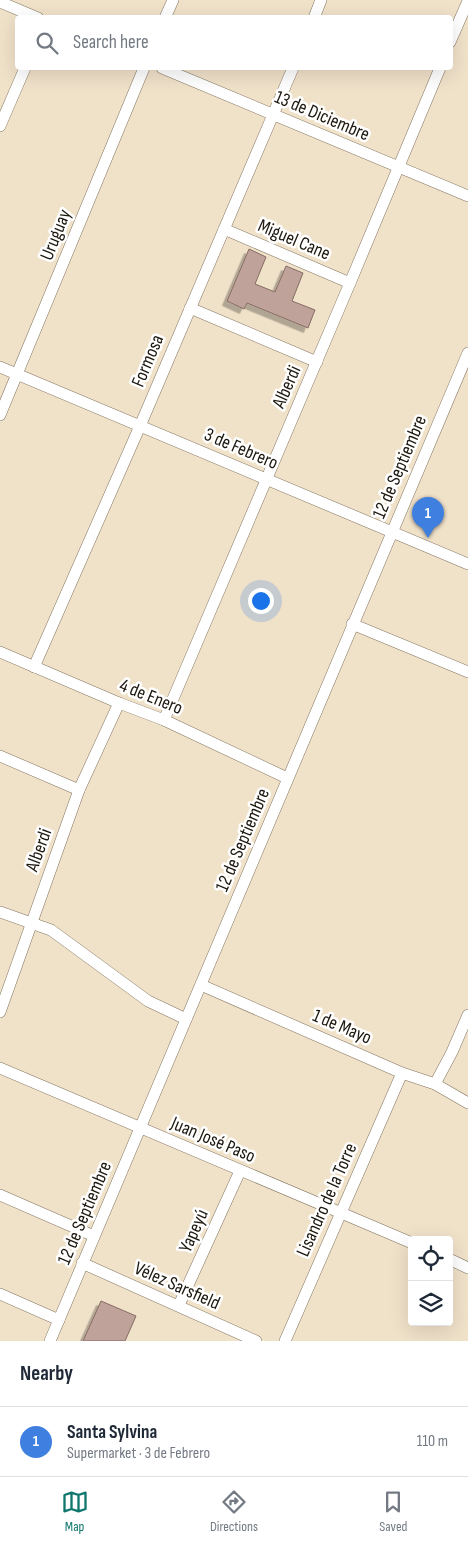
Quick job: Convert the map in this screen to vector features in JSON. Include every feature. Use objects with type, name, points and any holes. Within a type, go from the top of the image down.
[{"type":"street","points":[[166,15],[173,0]]},
{"type":"street","points":[[315,15],[321,0]]},
{"type":"street","points":[[453,35],[468,1]]},
{"type":"street","points":[[0,2],[31,15]]},
{"type":"street","points":[[0,126],[24,70]]},
{"type":"street","name":"Uruguay","points":[[0,415],[143,70]]},
{"type":"street","name":"13 de Diciembre","points":[[167,70],[468,196]]},
{"type":"street","name":"Formosa","points":[[34,667],[140,426],[291,70]]},
{"type":"street","name":"Alberdi","points":[[164,720],[439,70]]},
{"type":"street","name":"Miguel Cane","points":[[224,229],[350,283]]},
{"type":"street","points":[[190,308],[317,362]]},
{"type":"street","name":"12 de Septiembre","points":[[50,1341],[468,353]]},
{"type":"street","name":"3 de Febrero","points":[[0,367],[468,564]]},
{"type":"street","points":[[352,624],[468,672]]},
{"type":"street","name":"4 de Enero","points":[[0,652],[119,703],[164,720],[288,778]]},
{"type":"street","name":"Alberdi","points":[[0,1012],[79,790],[119,703]]},
{"type":"street","points":[[0,756],[79,790]]},
{"type":"street","points":[[0,912],[51,930],[148,1001],[186,1019]]},
{"type":"street","name":"1 de Mayo","points":[[201,985],[402,1073],[435,1084],[468,1103]]},
{"type":"street","points":[[435,1084],[452,1052],[468,1015]]},
{"type":"street","name":"Juan José Paso","points":[[0,1068],[408,1241]]},
{"type":"street","name":"Lisandro de la Torre","points":[[285,1341],[402,1073]]},
{"type":"street","name":"Yapeyú","points":[[179,1306],[240,1171]]},
{"type":"street","points":[[0,1195],[94,1236]]},
{"type":"street","points":[[453,1262],[468,1268]]},
{"type":"street","name":"Vélez Sarsfield","points":[[82,1263],[256,1341]]},
{"type":"street","points":[[0,1294],[59,1320]]},
{"type":"building","points":[[249,249],[266,257],[255,284],[275,292],[286,266],[303,273],[292,301],[315,310],[308,328],[247,303],[244,309],[227,301]]},
{"type":"building","points":[[101,1301],[136,1316],[125,1341],[83,1341]]},
{"type":"place","name":"Santa Sylvina","points":[[428,538]]}]
